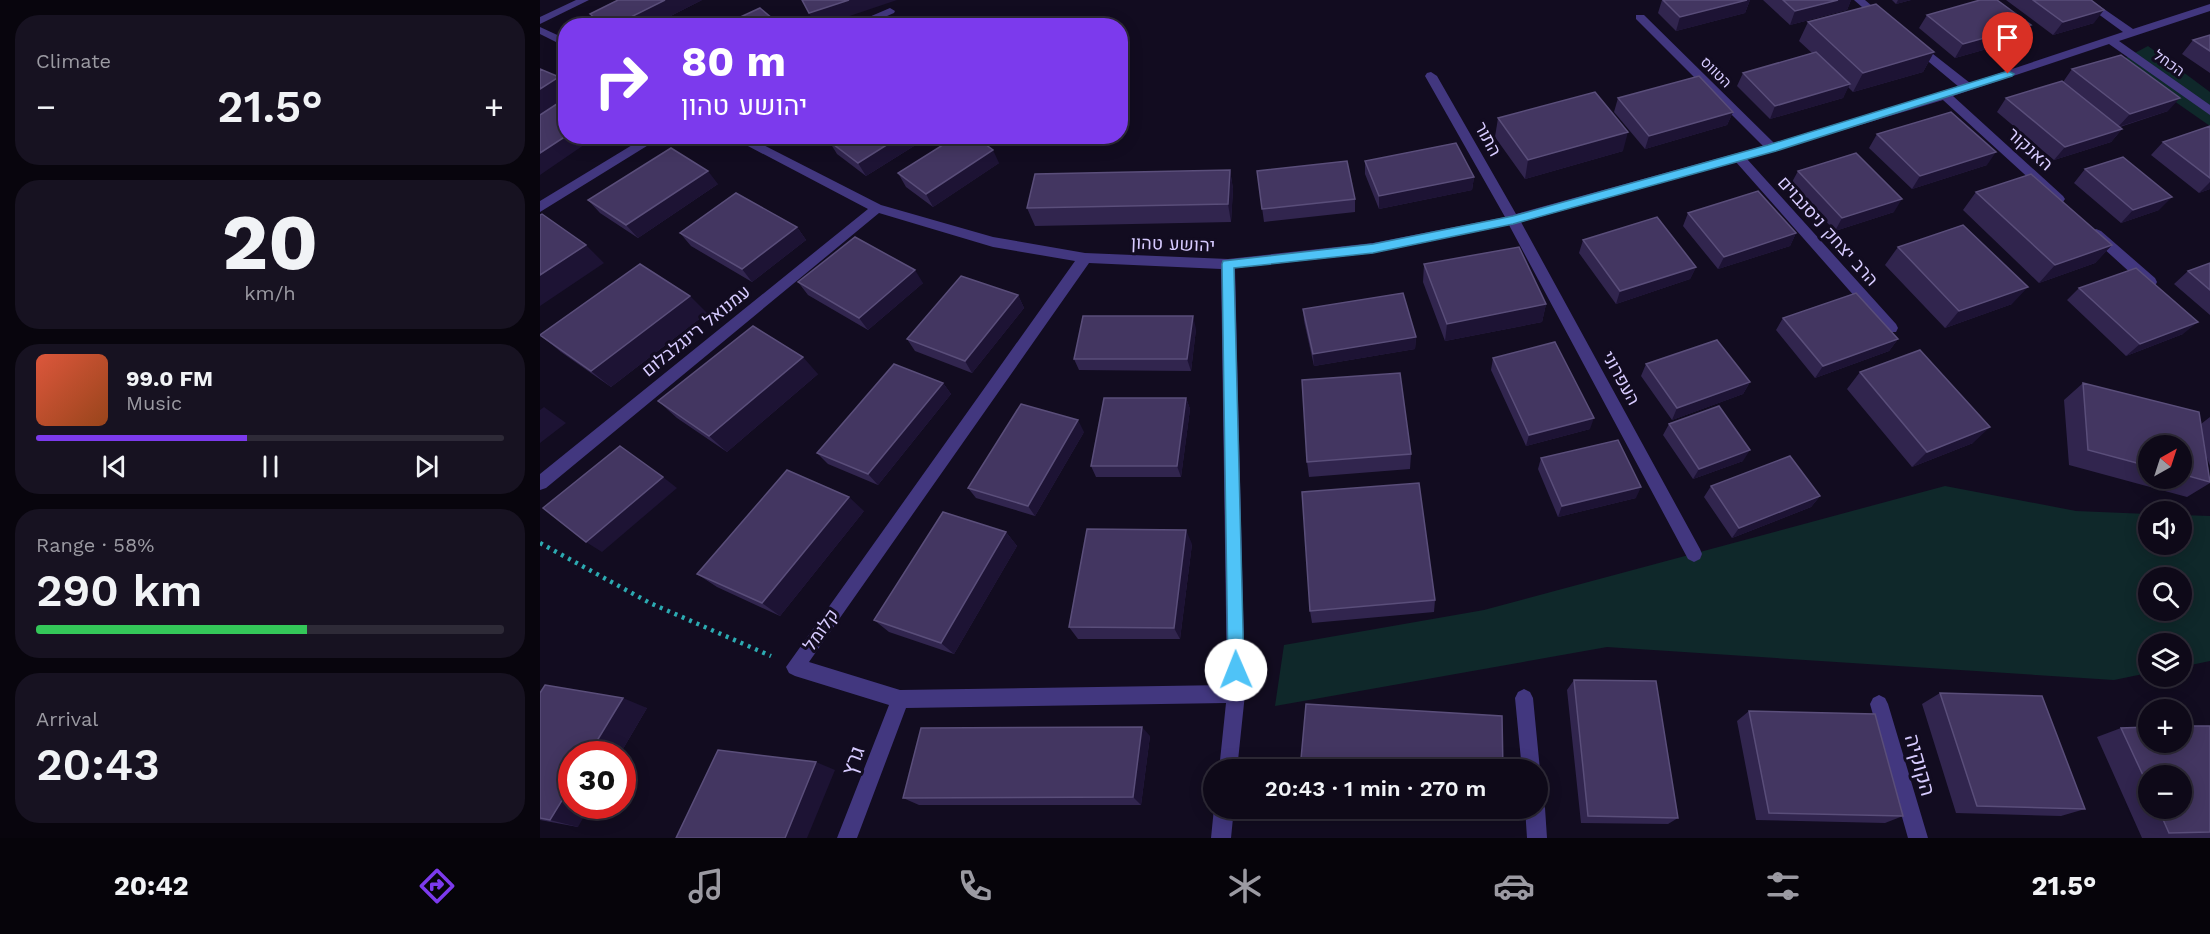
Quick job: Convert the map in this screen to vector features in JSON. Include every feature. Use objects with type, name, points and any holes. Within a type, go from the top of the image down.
[{"type":"street","points":[[540,21],[584,0]]},
{"type":"street","points":[[1859,0],[1968,88]]},
{"type":"street","points":[[2084,0],[2131,33]]},
{"type":"street","name":"יהושע טהון","points":[[751,144],[876,208],[993,242],[1085,258],[1228,264],[1373,248],[1513,220],[1772,148],[1968,88],[2210,7]]},
{"type":"street","points":[[872,18],[890,11]]},
{"type":"street","name":"הטווס","points":[[1640,16],[1772,148]]},
{"type":"street","points":[[540,30],[558,40]]},
{"type":"street","name":"הכחל","points":[[2110,40],[2210,111]]},
{"type":"street","name":"התור","points":[[1431,75],[1513,220]]},
{"type":"street","name":"האנקור","points":[[1945,95],[2067,207]]},
{"type":"street","points":[[540,207],[644,144]]},
{"type":"street","name":"הרב יצחק ניסנבוים","points":[[1739,158],[1891,328]]},
{"type":"street","name":"עמנואל רינגלבלום","points":[[540,483],[876,208]]},
{"type":"street","name":"העפרוני","points":[[1513,220],[1694,554]]},
{"type":"street","points":[[2085,223],[2163,295]]},
{"type":"street","name":"קלומל","points":[[1085,258],[795,667],[900,699],[1236,694]]},
{"type":"street","points":[[1228,264],[1236,694],[1229,759]]},
{"type":"street","points":[[1524,698],[1530,759]]},
{"type":"street","name":"גרץ","points":[[847,838],[900,699]]},
{"type":"street","name":"הקוקיה","points":[[1879,704],[1918,838]]},
{"type":"street","points":[[1221,838],[1223,819]]},
{"type":"street","points":[[1536,819],[1537,838]]},
{"type":"path","points":[[540,543],[650,603],[795,667]]},
{"type":"green space","points":[[2148,46],[2210,92],[2210,126],[2118,62]]},
{"type":"green space","points":[[1945,486],[2076,511],[2138,514],[2138,555],[2192,555],[2192,515],[2210,516],[2210,661],[2192,665],[2192,633],[2138,633],[2138,675],[2114,680],[1607,647],[1275,706],[1284,645],[1484,610]]},
{"type":"building","points":[[618,0],[665,0],[629,18],[595,18],[590,14]]},
{"type":"building","points":[[802,0],[849,0],[809,13]]},
{"type":"building","points":[[1663,0],[1747,0],[1680,17]]},
{"type":"building","points":[[1783,0],[1838,0],[1795,11]]},
{"type":"building","points":[[1980,0],[1997,0],[2031,25],[1963,44],[1927,15]]},
{"type":"building","points":[[2033,0],[2091,0],[2104,10],[2063,22]]},
{"type":"building","points":[[1876,4],[1934,52],[1863,73],[1808,22]]},
{"type":"building","points":[[760,8],[772,18],[738,18]]},
{"type":"building","points":[[2210,35],[2210,51],[2193,40]]},
{"type":"building","points":[[1816,52],[1850,84],[1775,106],[1743,73]]},
{"type":"building","points":[[2121,55],[2180,98],[2130,114],[2072,69]]},
{"type":"building","points":[[540,69],[558,77],[558,78],[540,89]]},
{"type":"building","points":[[1699,76],[1733,112],[1649,136],[1618,98]]},
{"type":"building","points":[[2062,81],[2122,129],[2065,147],[2006,98]]},
{"type":"building","points":[[1595,92],[1628,132],[1528,160],[1498,118]]},
{"type":"building","points":[[558,103],[558,141],[540,153],[540,115]]},
{"type":"building","points":[[1951,112],[1996,152],[1920,176],[1877,134]]},
{"type":"building","points":[[2210,126],[2210,178],[2163,142]]},
{"type":"building","points":[[1456,143],[1474,177],[1379,196],[1365,161]]},
{"type":"building","points":[[833,144],[888,144],[858,163]]},
{"type":"building","points":[[944,144],[985,144],[993,150],[926,194],[898,173]]},
{"type":"building","points":[[671,148],[708,171],[626,225],[588,200]]},
{"type":"building","points":[[1856,153],[1902,199],[1842,218],[1798,171]]},
{"type":"building","points":[[2123,157],[2172,197],[2133,210],[2085,169]]},
{"type":"building","points":[[1347,161],[1355,199],[1262,209],[1257,171]]},
{"type":"building","points":[[1230,170],[1228,204],[1027,208],[1035,174]]},
{"type":"building","points":[[2031,174],[2112,245],[2055,265],[1976,192]]},
{"type":"building","points":[[1758,191],[1796,233],[1724,257],[1688,213]]},
{"type":"building","points":[[736,193],[797,227],[742,269],[680,233]]},
{"type":"building","points":[[542,214],[586,245],[540,275],[540,215]]},
{"type":"building","points":[[1657,217],[1696,267],[1620,291],[1583,240]]},
{"type":"building","points":[[1963,225],[2028,287],[1959,311],[1898,247]]},
{"type":"building","points":[[855,237],[915,270],[859,318],[798,282]]},
{"type":"building","points":[[1519,247],[1546,304],[1447,324],[1424,264]]},
{"type":"building","points":[[2210,263],[2210,290],[2188,271]]},
{"type":"building","points":[[640,264],[690,296],[591,371],[540,335]]},
{"type":"building","points":[[2136,268],[2198,322],[2140,344],[2079,288]]},
{"type":"building","points":[[961,276],[1018,295],[965,361],[907,339]]},
{"type":"building","points":[[1403,293],[1416,337],[1313,354],[1303,309]]},
{"type":"building","points":[[1856,293],[1898,339],[1823,366],[1783,318]]},
{"type":"building","points":[[1083,316],[1193,316],[1187,359],[1074,359]]},
{"type":"building","points":[[753,326],[803,357],[709,436],[658,401]]},
{"type":"building","points":[[1717,340],[1750,382],[1677,408],[1646,364]]},
{"type":"building","points":[[1555,342],[1594,418],[1529,435],[1493,358]]},
{"type":"building","points":[[1920,350],[1990,427],[1927,452],[1860,372]]},
{"type":"building","points":[[894,364],[943,383],[868,474],[817,453]]},
{"type":"building","points":[[1400,373],[1411,454],[1307,462],[1302,380]]},
{"type":"building","points":[[2083,383],[2199,412],[2210,482],[2192,477],[2192,435],[2138,435],[2138,463],[2088,450]]},
{"type":"building","points":[[1104,398],[1186,398],[1177,466],[1091,466]]},
{"type":"building","points":[[1021,404],[1078,420],[1028,506],[968,488]]},
{"type":"building","points":[[1719,406],[1750,450],[1699,469],[1669,424]]},
{"type":"building","points":[[1618,440],[1641,487],[1562,506],[1541,458]]},
{"type":"building","points":[[620,446],[663,477],[586,542],[543,508]]},
{"type":"building","points":[[1790,456],[1820,496],[1739,528],[1711,486]]},
{"type":"building","points":[[787,470],[849,497],[762,603],[697,574]]},
{"type":"building","points":[[1419,483],[1435,600],[1310,611],[1302,492]]},
{"type":"building","points":[[943,512],[1006,532],[941,643],[874,620]]},
{"type":"building","points":[[1087,529],[1186,530],[1174,628],[1069,627]]},
{"type":"building","points":[[1574,680],[1656,681],[1678,818],[1588,816]]},
{"type":"building","points":[[545,685],[623,698],[597,741],[558,741],[558,807],[550,820],[540,818],[540,693]]},
{"type":"building","points":[[1940,693],[2042,696],[2085,809],[1977,806]]},
{"type":"building","points":[[1306,704],[1502,716],[1503,759],[1301,759]]},
{"type":"building","points":[[1749,711],[1875,714],[1903,816],[1769,813]]},
{"type":"building","points":[[2192,726],[2210,726],[2210,832],[2169,833],[2163,819],[2192,819],[2192,765],[2138,765],[2121,728],[2138,727],[2138,753],[2192,753]]},
{"type":"building","points":[[1142,727],[1133,797],[903,798],[921,728]]},
{"type":"building","points":[[718,750],[816,762],[785,838],[676,838]]},
{"type":"route","points":[[1236,670],[1228,264],[1373,248],[1513,220],[1772,148],[2008,74]]}]
